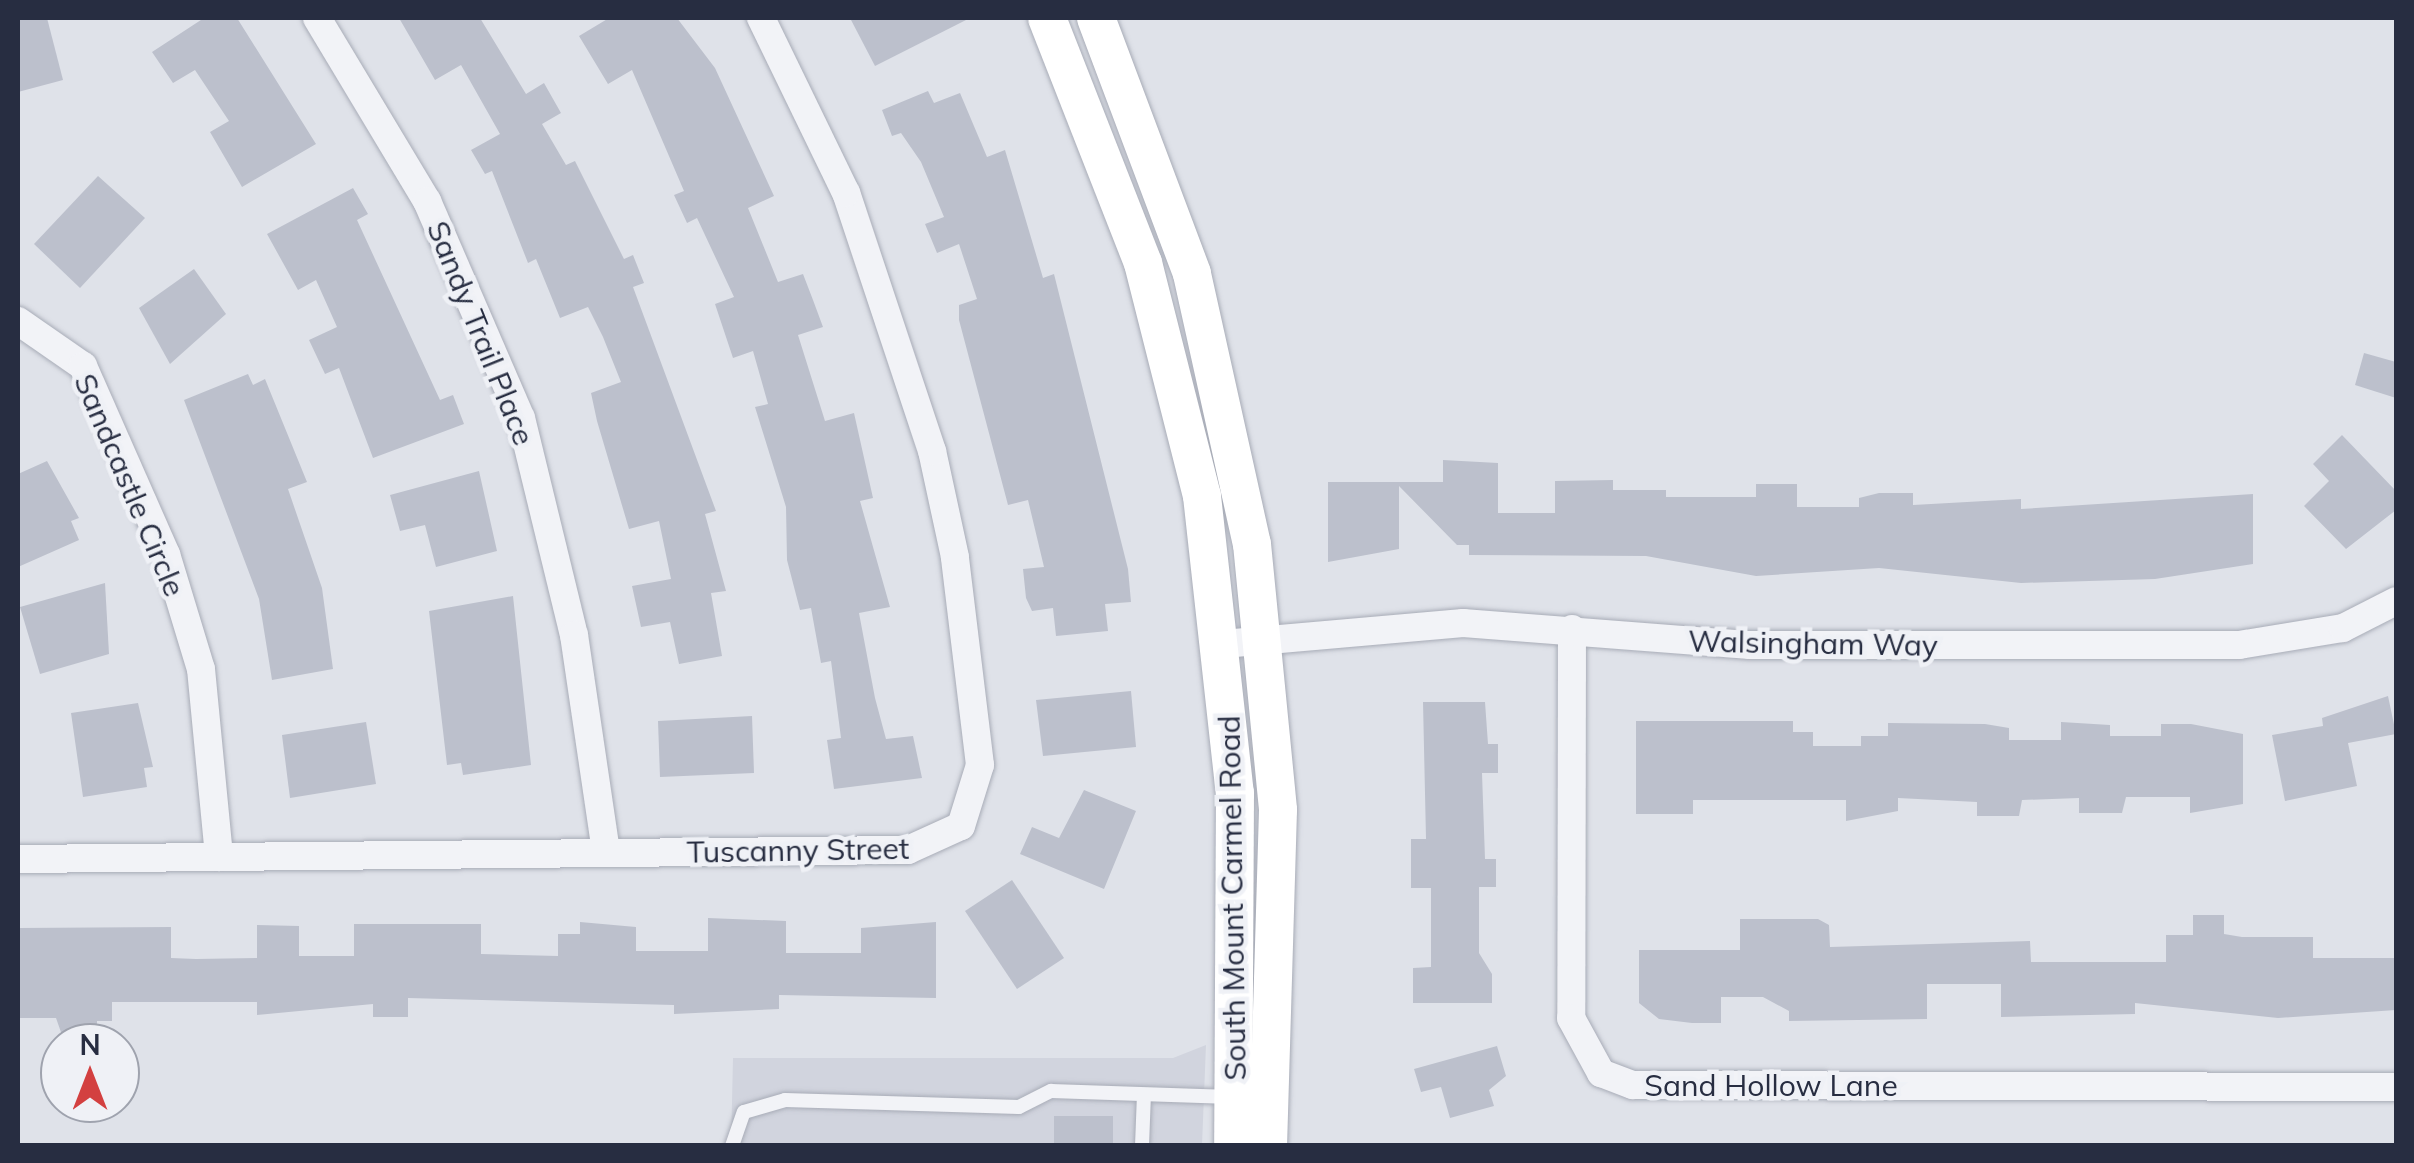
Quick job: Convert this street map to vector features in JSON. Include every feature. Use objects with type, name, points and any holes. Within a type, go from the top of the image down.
[{"type":"street","name":"Sandy Trail Place","points":[[317,18],[427,201],[521,418],[574,635],[606,852]]},
{"type":"street","name":"Tuscanny Street","points":[[18,859],[929,847],[961,826],[979,788],[956,557],[902,346],[846,193],[762,18]]},
{"type":"street","name":"South Mount Carmel Road","points":[[1047,18],[1114,180],[1170,354],[1223,644],[1235,792],[1233,1146]]},
{"type":"street","name":"South Mount Carmel Road","points":[[1096,18],[1217,364],[1265,638],[1280,894],[1268,1146]]},
{"type":"street","name":"Sandcastle Circle","points":[[18,321],[83,366],[166,554],[201,669],[219,857]]},
{"type":"street","name":"Walsingham Way","points":[[1223,644],[1420,623],[1572,629],[1811,647],[2239,645],[2343,628],[2396,602]]},
{"type":"street","name":"Sand Hollow Lane","points":[[1572,629],[1571,1018],[1601,1073],[1633,1085],[2396,1087]]},
{"type":"lane","points":[[732,1146],[744,1112],[785,1100],[1019,1107],[1051,1092],[1236,1097]]},
{"type":"lane","points":[[1142,1146],[1144,1095]]},
{"type":"shaded area","points":[[1206,1045],[1202,1145],[731,1146],[733,1058],[1173,1058]]},
{"type":"building","points":[[18,18],[47,18],[63,80],[18,92]]},
{"type":"building","points":[[204,18],[237,18],[316,144],[242,187],[210,132],[229,121],[195,70],[173,83],[152,52]]},
{"type":"building","points":[[399,18],[480,18],[526,94],[544,83],[561,113],[542,124],[566,165],[575,161],[624,259],[633,255],[644,283],[633,287],[716,511],[705,514],[726,591],[711,593],[722,656],[679,664],[670,622],[641,627],[632,586],[671,579],[659,521],[629,529],[597,421],[591,393],[621,382],[588,307],[560,318],[536,259],[528,263],[492,171],[485,174],[471,150],[500,134],[461,65],[435,80]]},
{"type":"building","points":[[609,18],[677,18],[715,68],[774,196],[748,208],[778,282],[803,274],[823,327],[798,335],[825,421],[854,413],[873,498],[860,501],[890,607],[859,613],[886,739],[913,736],[922,778],[834,789],[827,740],[841,738],[831,661],[821,663],[811,608],[800,610],[787,560],[786,507],[755,407],[768,404],[753,351],[733,358],[715,304],[734,297],[697,218],[687,223],[674,195],[684,191],[632,70],[608,84],[579,36]]},
{"type":"building","points":[[850,18],[970,18],[875,66]]},
{"type":"building","points":[[928,91],[934,103],[960,93],[987,157],[1005,150],[1043,278],[1054,274],[1128,569],[1131,602],[1105,604],[1108,631],[1056,636],[1053,608],[1032,611],[1026,598],[1023,569],[1044,567],[1028,500],[1008,505],[959,320],[959,305],[977,299],[959,244],[937,253],[925,224],[944,217],[921,162],[901,133],[892,136],[882,110]]},
{"type":"building","points":[[98,176],[145,218],[80,288],[34,244]]},
{"type":"building","points":[[353,188],[368,214],[357,220],[440,400],[453,395],[464,424],[373,458],[339,368],[325,374],[309,340],[337,327],[316,280],[298,290],[267,234]]},
{"type":"building","points":[[194,269],[226,314],[170,364],[139,308]]},
{"type":"building","points":[[2364,353],[2396,362],[2396,398],[2355,385]]},
{"type":"building","points":[[248,374],[253,385],[265,379],[307,482],[288,489],[322,588],[333,669],[272,680],[259,599],[184,400]]},
{"type":"building","points":[[2342,435],[2396,491],[2396,510],[2346,549],[2304,506],[2329,481],[2313,464]]},
{"type":"building","points":[[1443,460],[1498,463],[1498,513],[1555,513],[1555,481],[1613,480],[1613,490],[1666,490],[1666,497],[1756,497],[1756,484],[1797,484],[1797,507],[1859,507],[1859,498],[1879,493],[1913,493],[1913,505],[2021,499],[2021,509],[2253,494],[2253,564],[2155,579],[2021,583],[1879,568],[1756,576],[1646,556],[1469,555],[1469,545],[1457,545],[1399,486],[1399,549],[1328,562],[1328,482],[1443,482]]},
{"type":"building","points":[[47,461],[79,518],[71,521],[79,540],[18,567],[18,474]]},
{"type":"building","points":[[479,471],[497,551],[436,567],[425,525],[400,531],[390,495]]},
{"type":"building","points":[[105,583],[109,654],[40,674],[20,607]]},
{"type":"building","points":[[513,596],[531,765],[463,775],[461,763],[447,765],[429,611]]},
{"type":"building","points":[[1131,691],[1136,747],[1043,756],[1036,700]]},
{"type":"building","points":[[2388,696],[2396,734],[2348,743],[2357,786],[2285,801],[2272,735],[2323,726],[2322,718]]},
{"type":"building","points":[[1423,702],[1485,702],[1488,744],[1498,744],[1498,773],[1482,773],[1485,859],[1496,859],[1496,887],[1479,887],[1479,953],[1492,974],[1492,1003],[1413,1003],[1413,968],[1431,967],[1431,888],[1411,888],[1411,839],[1426,839]]},
{"type":"building","points":[[138,703],[153,767],[144,768],[147,787],[83,797],[71,713]]},
{"type":"building","points":[[752,716],[754,773],[660,777],[658,721]]},
{"type":"building","points":[[1636,721],[1793,721],[1793,732],[1813,732],[1813,746],[1861,746],[1861,736],[1888,736],[1888,723],[1985,724],[2009,728],[2009,740],[2061,740],[2061,722],[2110,725],[2110,736],[2161,736],[2161,724],[2191,724],[2243,734],[2243,804],[2190,813],[2190,797],[2126,797],[2122,813],[2079,813],[2079,798],[2022,800],[2019,816],[1977,816],[1977,802],[1898,798],[1898,811],[1846,821],[1846,800],[1693,800],[1693,814],[1636,814]]},
{"type":"building","points":[[366,722],[376,784],[290,798],[282,735]]},
{"type":"building","points":[[1084,790],[1136,811],[1104,889],[1020,854],[1032,827],[1059,838]]},
{"type":"building","points":[[1012,880],[1064,958],[1017,989],[965,911]]},
{"type":"building","points":[[2193,915],[2224,915],[2224,934],[2313,937],[2313,958],[2396,958],[2396,1010],[2278,1018],[2135,1003],[2135,1014],[2001,1017],[2001,984],[1927,984],[1927,1019],[1789,1021],[1789,1011],[1763,997],[1721,997],[1721,1023],[1692,1023],[1659,1019],[1639,1003],[1639,950],[1740,950],[1740,919],[1818,919],[1829,925],[1830,947],[2030,941],[2031,962],[2166,962],[2166,935],[2193,935]]},
{"type":"building","points":[[708,918],[786,921],[786,953],[861,953],[861,928],[936,922],[936,998],[779,995],[779,1009],[674,1014],[674,1005],[408,998],[408,1017],[373,1017],[373,1004],[257,1015],[257,1002],[112,1002],[112,1021],[58,1023],[56,1018],[18,1018],[18,928],[171,927],[171,958],[196,959],[257,958],[257,925],[299,926],[299,956],[354,956],[354,924],[481,924],[481,954],[558,956],[558,934],[580,934],[580,922],[636,927],[636,951],[708,951]]},
{"type":"building","points":[[1497,1046],[1506,1076],[1489,1090],[1494,1106],[1450,1118],[1441,1087],[1421,1092],[1414,1069]]},
{"type":"building","points":[[1054,1116],[1113,1116],[1113,1146],[1054,1146]]}]
